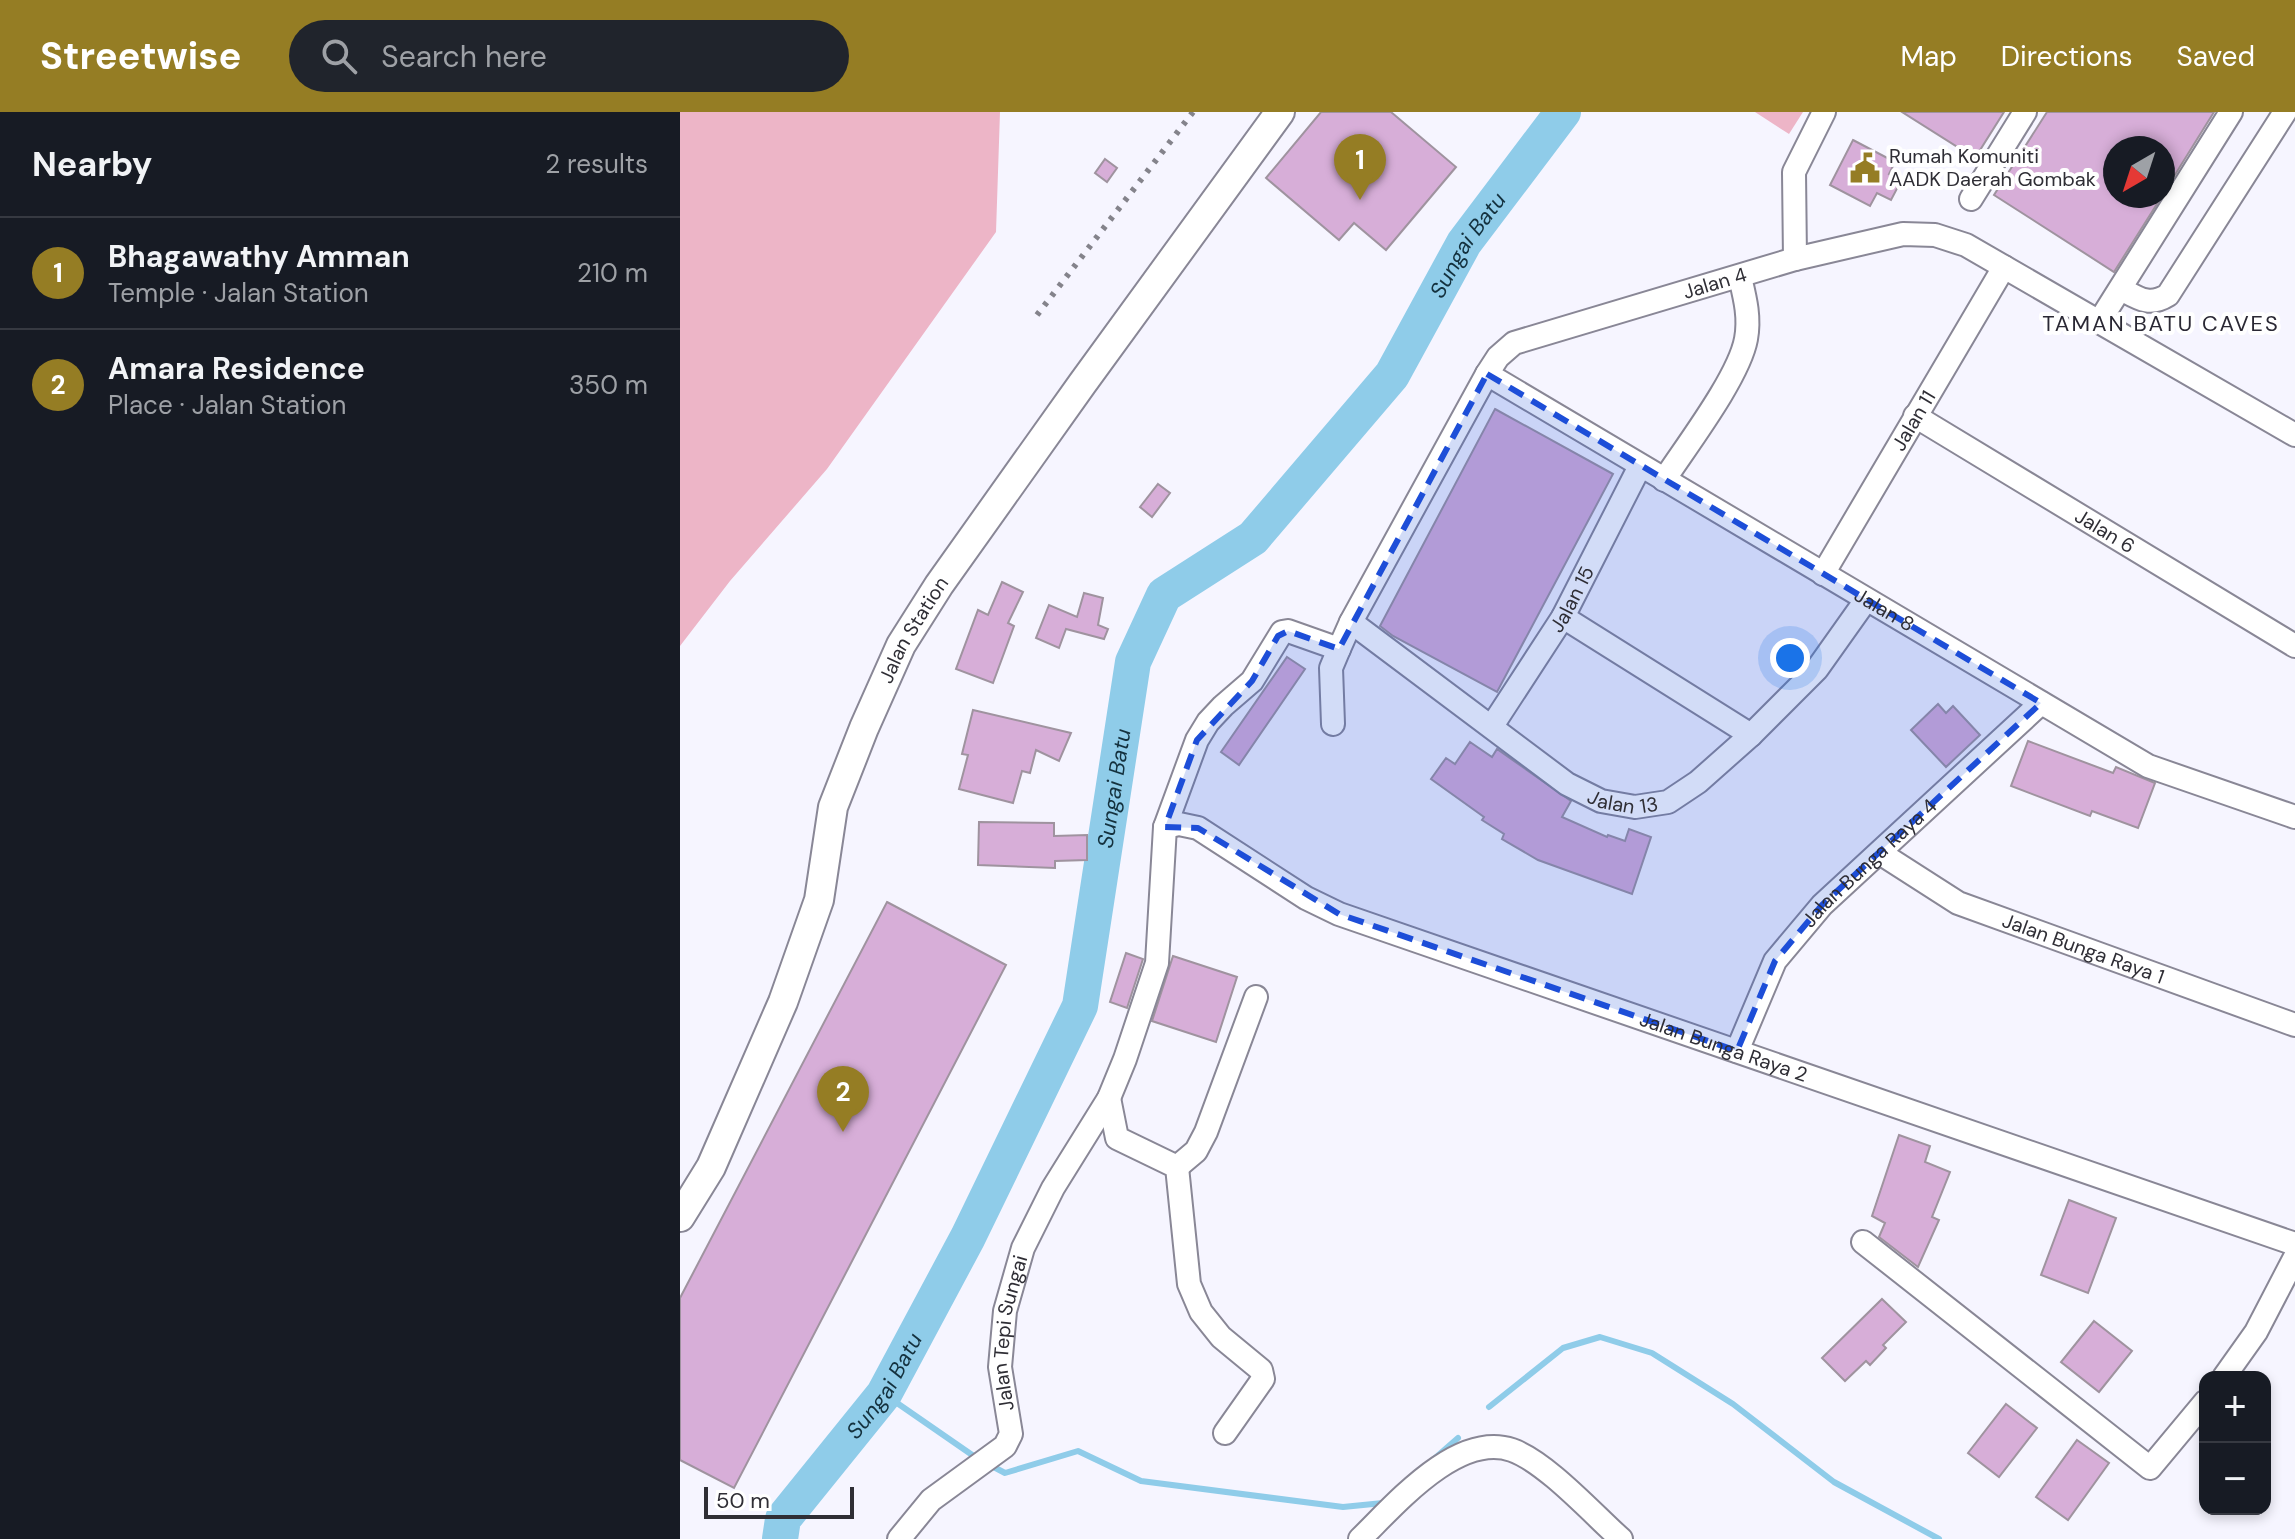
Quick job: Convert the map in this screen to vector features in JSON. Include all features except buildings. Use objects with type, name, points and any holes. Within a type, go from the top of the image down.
[{"type":"street","name":"Jalan Station","points":[[680,1217],[711,1167],[783,1002],[819,900],[833,807],[901,645],[939,585],[1047,433],[1280,112]]},
{"type":"street","points":[[1795,259],[1794,172],[1824,112]]},
{"type":"street","points":[[1971,199],[2025,112]]},
{"type":"street","points":[[2099,322],[2231,112]]},
{"type":"street","points":[[2121,289],[2145,302],[2159,301],[2168,295],[2290,113]]},
{"type":"street","name":"Jalan 4","points":[[1333,724],[1331,668],[1351,622],[1487,374],[1498,357],[1514,343],[1795,259],[1903,234],[1935,235],[1966,245],[2295,435]]},
{"type":"street","name":"Jalan 11","points":[[1823,574],[2004,267]]},
{"type":"street","points":[[1664,480],[1735,371],[1746,341],[1748,310],[1740,277]]},
{"type":"street","name":"Jalan 8","points":[[1487,374],[2148,766],[2292,811]]},
{"type":"street","name":"Jalan 6","points":[[1915,416],[2295,646]]},
{"type":"street","name":"Jalan 15","points":[[1492,726],[1563,617],[1640,466]]},
{"type":"street","name":"Jalan 13","points":[[1351,622],[1567,784],[1601,801],[1635,807],[1668,802],[1698,782],[1751,735],[1817,669],[1866,600]]},
{"type":"street","points":[[1563,617],[1751,735]]},
{"type":"street","name":"Jalan Tepi Sungai","points":[[893,1538],[931,1500],[1005,1446],[1011,1434],[1000,1367],[1005,1311],[1023,1248],[1053,1188],[1109,1098],[1157,963],[1165,827],[1197,740],[1208,722],[1252,681],[1278,636],[1288,631],[1339,649]]},
{"type":"street","name":"Jalan Bunga Raya 4","points":[[1737,1051],[1775,961],[1822,905],[2041,703]]},
{"type":"street","name":"Jalan Bunga Raya 2","points":[[1165,827],[1179,824],[1198,828],[1306,898],[1339,914],[2295,1244]]},
{"type":"street","name":"Jalan Bunga Raya 1","points":[[1880,853],[1958,903],[2295,1025]]},
{"type":"street","points":[[1177,1167],[1189,1160],[1206,1132],[1256,997]]},
{"type":"street","points":[[1109,1098],[1117,1138],[1177,1167]]},
{"type":"street","points":[[1177,1167],[1189,1284],[1201,1312],[1221,1337],[1261,1370],[1263,1379],[1225,1433]]},
{"type":"street","points":[[1863,1242],[2150,1468],[2199,1409]]},
{"type":"street","points":[[2228,1371],[2256,1332],[2295,1257]]},
{"type":"street","points":[[1360,1539],[1424,1475],[1455,1457],[1485,1449],[1510,1449],[1536,1463],[1621,1539]]},
{"type":"highlighted area","points":[[1487,374],[2041,703],[1822,905],[1775,961],[1737,1051],[1339,914],[1198,828],[1165,827],[1197,740],[1252,681],[1278,636],[1288,631],[1339,649]]},
{"type":"shaded area","points":[[680,112],[1000,112],[996,232],[827,469],[730,581],[680,646]]},
{"type":"shaded area","points":[[1755,112],[1803,112],[1789,134]]},
{"type":"waterway","name":"Sungai Batu","points":[[780,1539],[783,1519],[884,1394],[968,1237],[1080,1006],[1133,662],[1164,595],[1253,538],[1392,375],[1464,243],[1563,112]]},
{"type":"waterway","points":[[1489,1407],[1563,1348],[1600,1337],[1652,1353],[1733,1404],[1834,1482],[1939,1539]]},
{"type":"waterway","points":[[884,1394],[978,1459]]},
{"type":"waterway","points":[[1434,1459],[1458,1438]]},
{"type":"waterway","points":[[988,1464],[1005,1473],[1078,1451],[1141,1481],[1343,1507],[1383,1503],[1386,1500]]},
{"type":"railway","points":[[1037,315],[1193,112]]},
{"type":"place","name":"Rumah Komuniti AADK Daerah Gombak","points":[[1865,168]]},
{"type":"place","name":"Bhagawathy Amman","points":[[1360,200]]},
{"type":"place","name":"Amara Residence","points":[[843,1132]]},
{"type":"district","name":"TAMAN BATU CAVES","points":[[2161,323]]}]
